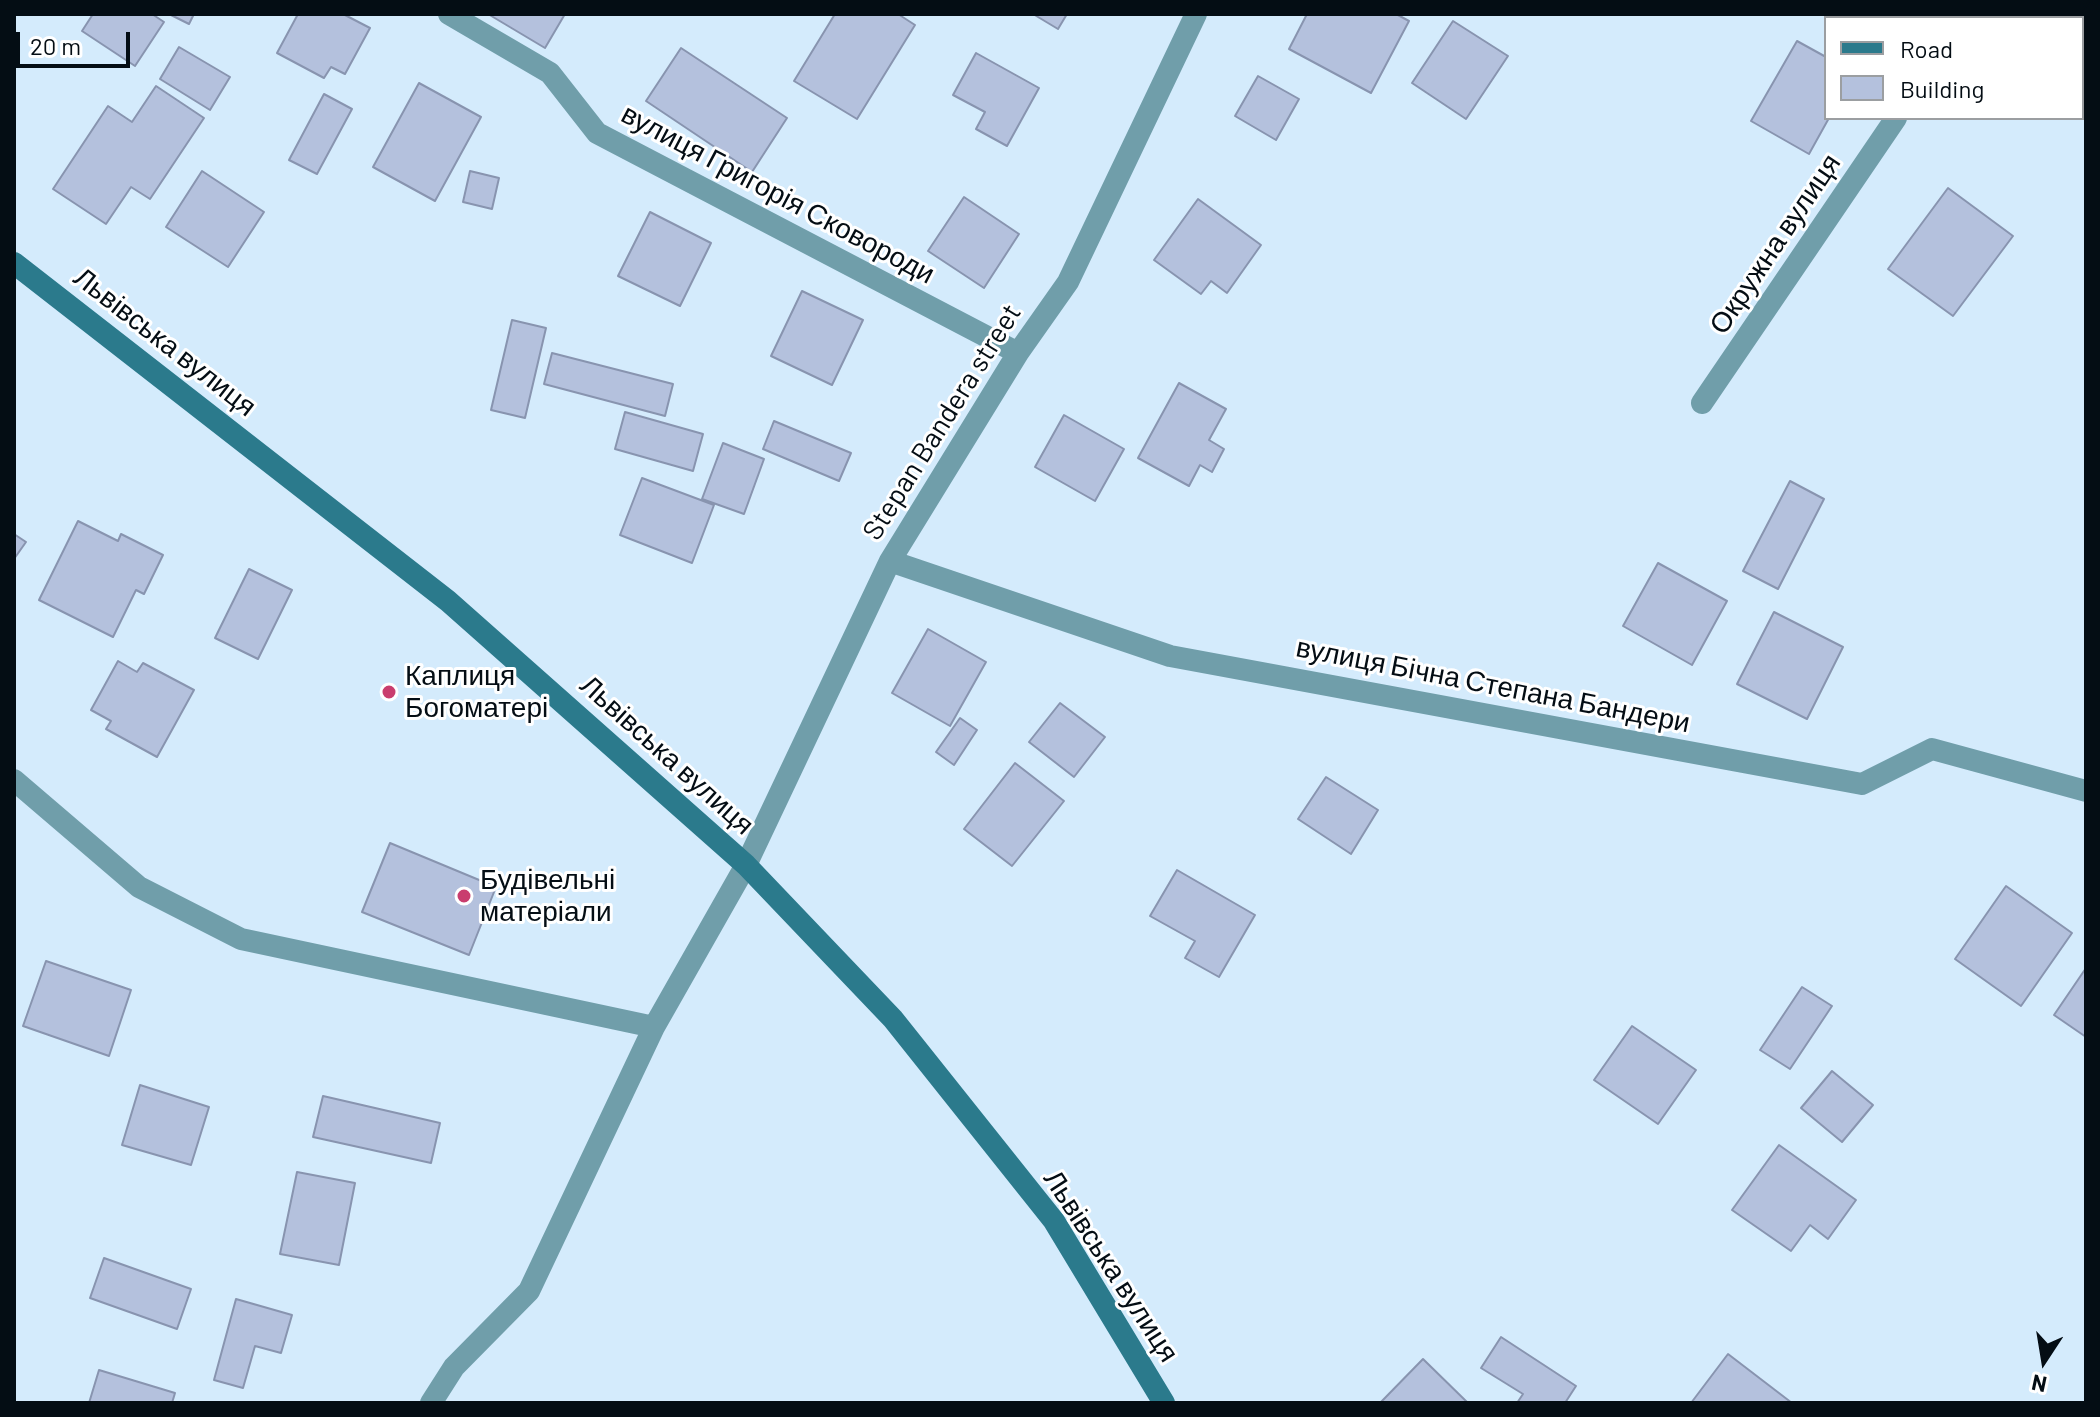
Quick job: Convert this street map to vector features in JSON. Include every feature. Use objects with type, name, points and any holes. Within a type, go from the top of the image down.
[{"type":"main road","name":"Львівська вулиця","points":[[14,263],[448,601],[746,865],[893,1019],[1054,1221],[1164,1403]]},
{"type":"street","name":"вулиця Григорія Сковороди","points":[[449,14],[550,73],[597,133],[1018,353]]},
{"type":"street","name":"Stepan Bandera street","points":[[431,1403],[454,1367],[529,1291],[654,1027],[746,865],[890,561],[1018,353],[1068,282],[1196,14]]},
{"type":"street","name":"Окружна вулиця","points":[[1702,403],[1895,120]]},
{"type":"street","name":"вулиця Бічна Степана Бандери","points":[[890,561],[1170,656],[1862,784],[1932,749],[2086,791]]},
{"type":"street","points":[[14,780],[139,887],[241,939],[654,1027]]},
{"type":"building","points":[[93,14],[152,14],[164,22],[135,66],[82,31]]},
{"type":"building","points":[[169,14],[194,14],[189,24]]},
{"type":"building","points":[[298,14],[343,14],[370,28],[345,74],[331,67],[324,78],[277,53]]},
{"type":"building","points":[[488,14],[565,14],[545,48]]},
{"type":"building","points":[[835,14],[898,14],[915,25],[857,119],[794,81]]},
{"type":"building","points":[[1033,14],[1067,14],[1058,29]]},
{"type":"building","points":[[1307,14],[1396,14],[1409,21],[1371,93],[1289,49]]},
{"type":"building","points":[[1886,14],[1932,14],[1931,16]]},
{"type":"building","points":[[1453,21],[1508,56],[1466,119],[1412,83]]},
{"type":"building","points":[[1797,41],[1824,56],[1824,120],[1828,120],[1809,154],[1751,121]]},
{"type":"building","points":[[179,47],[230,77],[210,110],[160,79]]},
{"type":"building","points":[[681,48],[787,118],[752,172],[646,101]]},
{"type":"building","points":[[976,53],[1039,88],[1007,146],[976,129],[985,112],[953,95]]},
{"type":"building","points":[[1258,76],[1299,99],[1276,140],[1235,116]]},
{"type":"building","points":[[419,83],[481,117],[435,201],[373,167]]},
{"type":"building","points":[[156,86],[204,118],[150,199],[131,187],[106,224],[53,189],[108,106],[132,122]]},
{"type":"building","points":[[324,94],[352,109],[317,174],[289,160]]},
{"type":"building","points":[[202,171],[264,212],[228,267],[166,227]]},
{"type":"building","points":[[470,171],[499,178],[492,209],[463,202]]},
{"type":"building","points":[[1948,188],[2013,236],[1953,316],[1888,269]]},
{"type":"building","points":[[964,197],[1019,234],[984,288],[928,251]]},
{"type":"building","points":[[1198,199],[1261,245],[1227,293],[1211,281],[1201,294],[1154,260]]},
{"type":"building","points":[[650,212],[711,243],[680,306],[618,276]]},
{"type":"building","points":[[802,291],[863,320],[832,385],[771,356]]},
{"type":"building","points":[[512,320],[546,328],[525,418],[491,410]]},
{"type":"building","points":[[552,353],[673,384],[665,416],[544,384]]},
{"type":"building","points":[[1179,383],[1226,409],[1209,440],[1224,449],[1212,472],[1200,465],[1189,486],[1138,458]]},
{"type":"building","points":[[625,412],[703,434],[693,471],[615,449]]},
{"type":"building","points":[[1064,415],[1124,449],[1095,501],[1035,467]]},
{"type":"building","points":[[774,421],[851,453],[839,481],[763,449]]},
{"type":"building","points":[[723,443],[764,459],[744,514],[702,499]]},
{"type":"building","points":[[642,478],[714,505],[692,563],[620,535]]},
{"type":"building","points":[[1790,481],[1824,499],[1778,589],[1743,571]]},
{"type":"building","points":[[78,521],[118,541],[121,534],[163,555],[144,594],[136,590],[113,637],[39,600]]},
{"type":"building","points":[[14,534],[26,542],[14,559]]},
{"type":"building","points":[[1658,563],[1727,601],[1692,665],[1623,626]]},
{"type":"building","points":[[249,569],[292,590],[258,659],[215,638]]},
{"type":"building","points":[[1774,612],[1843,647],[1807,719],[1737,684]]},
{"type":"building","points":[[928,629],[986,662],[950,726],[892,693]]},
{"type":"building","points":[[118,661],[137,672],[143,663],[194,690],[157,757],[106,729],[111,721],[91,710]]},
{"type":"building","points":[[1060,703],[1105,737],[1074,777],[1029,742]]},
{"type":"building","points":[[960,718],[977,730],[954,765],[936,752]]},
{"type":"building","points":[[1015,763],[1064,801],[1012,866],[964,829]]},
{"type":"building","points":[[1326,777],[1378,810],[1351,854],[1298,819]]},
{"type":"building","points":[[390,843],[496,887],[469,955],[362,912]]},
{"type":"building","points":[[1177,870],[1255,915],[1219,977],[1185,958],[1195,941],[1150,916]]},
{"type":"building","points":[[2006,886],[2072,933],[2021,1006],[1955,959]]},
{"type":"building","points":[[46,961],[131,990],[109,1056],[23,1026]]},
{"type":"building","points":[[2086,968],[2086,1037],[2054,1015]]},
{"type":"building","points":[[1802,987],[1832,1006],[1790,1069],[1760,1050]]},
{"type":"building","points":[[1632,1026],[1696,1070],[1658,1124],[1594,1080]]},
{"type":"building","points":[[1832,1071],[1873,1105],[1842,1142],[1801,1108]]},
{"type":"building","points":[[140,1085],[209,1107],[191,1165],[122,1145]]},
{"type":"building","points":[[323,1096],[440,1123],[431,1163],[313,1137]]},
{"type":"building","points":[[1779,1145],[1856,1200],[1828,1239],[1810,1225],[1791,1251],[1732,1210]]},
{"type":"building","points":[[297,1172],[355,1183],[339,1265],[280,1254]]},
{"type":"building","points":[[104,1258],[191,1289],[177,1329],[90,1298]]},
{"type":"building","points":[[236,1299],[292,1315],[281,1353],[255,1346],[243,1388],[214,1380]]},
{"type":"building","points":[[1501,1337],[1576,1386],[1565,1403],[1517,1403],[1523,1394],[1481,1368]]},
{"type":"building","points":[[1728,1354],[1792,1403],[1691,1403]]},
{"type":"building","points":[[1423,1359],[1468,1403],[1380,1403]]},
{"type":"building","points":[[99,1370],[175,1393],[172,1403],[89,1403]]},
{"type":"place","name":"Каплиця Богоматері","points":[[389,692]]},
{"type":"place","name":"Будівельні матеріали","points":[[464,896]]}]
